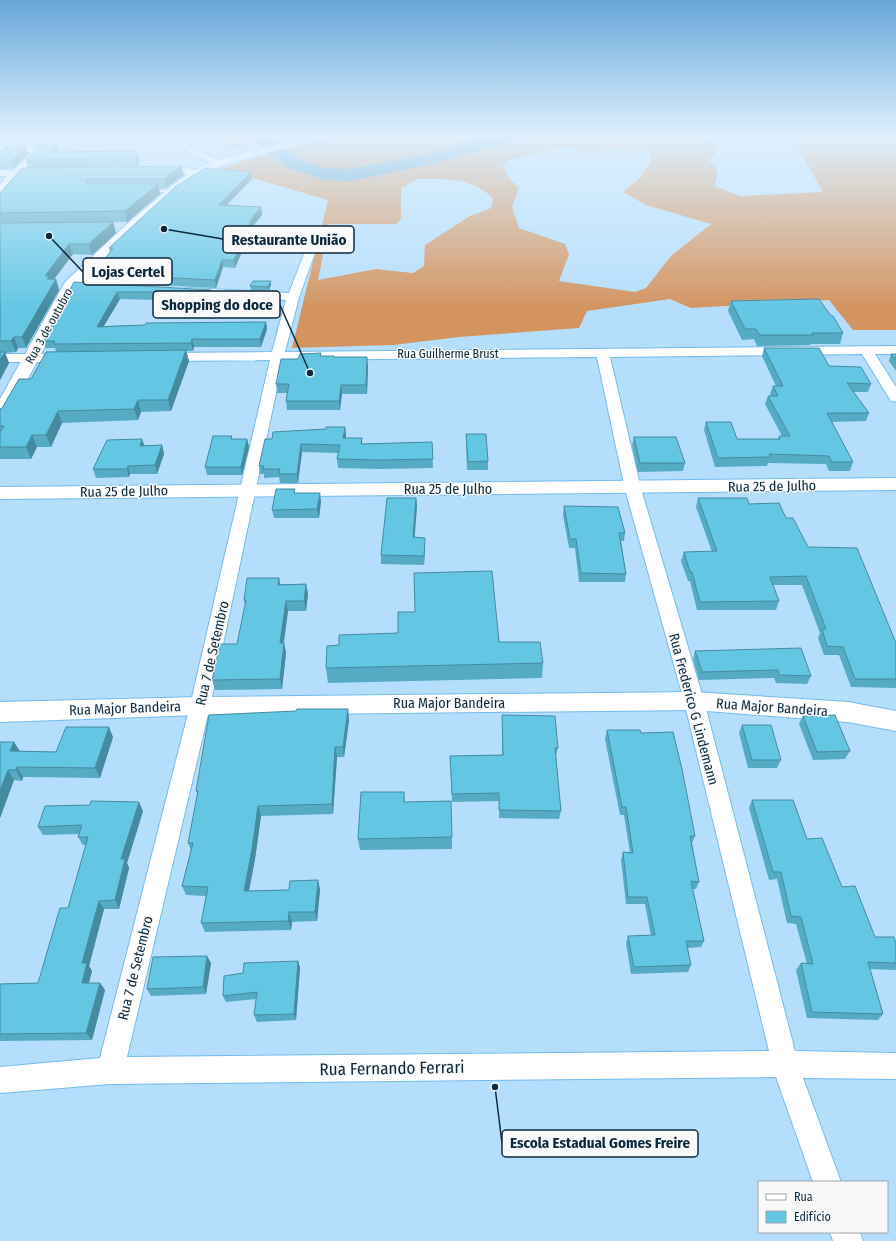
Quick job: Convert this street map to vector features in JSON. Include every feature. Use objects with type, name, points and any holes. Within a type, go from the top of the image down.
[{"type":"main road","name":"Rua 3 de outubro","points":[[0,415],[70,285],[131,227],[170,193]]},
{"type":"main road","points":[[116,227],[131,227]]},
{"type":"main road","name":"Rua 25 de Julho","points":[[0,493],[250,489],[633,488],[896,484]]},
{"type":"main road","name":"Rua Major Bandeira","points":[[0,712],[200,706],[694,701],[848,712],[896,721]]},
{"type":"street","name":"Rua 7 de Setembro","points":[[110,1071],[200,706],[250,489],[278,355],[293,297],[316,236]]},
{"type":"street","points":[[70,285],[86,286]]},
{"type":"street","points":[[174,290],[293,297]]},
{"type":"street","points":[[866,350],[896,398]]},
{"type":"street","name":"Rua Guilherme Brust","points":[[151,357],[896,350]]},
{"type":"street","name":"Rua Frederico G Lindemann","points":[[603,353],[633,488],[694,701],[785,1064],[827,1181]]},
{"type":"street","points":[[0,358],[79,358]]},
{"type":"street","name":"Rua Fernando Ferrari","points":[[0,1080],[110,1071],[785,1064],[896,1066]]},
{"type":"shaded area","points":[[304,193],[401,193],[401,218],[397,224],[329,224],[318,280],[376,269],[413,273],[424,266],[425,245],[470,216],[491,208],[493,199],[486,193],[517,193],[512,207],[519,228],[565,244],[569,254],[559,281],[635,292],[646,288],[671,256],[711,224],[646,205],[625,193],[732,193],[740,196],[804,193],[896,193],[896,330],[853,330],[829,300],[691,308],[670,299],[587,311],[579,328],[459,337],[393,345],[292,348],[328,200]]},
{"type":"building","points":[[0,193],[147,193],[125,211],[0,213]]},
{"type":"building","points":[[169,193],[231,193],[219,205],[261,207],[252,218],[234,260],[222,260],[215,280],[94,274],[113,248],[109,248]]},
{"type":"building","points":[[113,222],[89,244],[69,244],[45,276],[49,276],[47,279],[56,279],[22,337],[14,337],[11,341],[0,341],[0,223]]},
{"type":"building","points":[[253,281],[271,281],[268,287],[250,286]]},
{"type":"building","points":[[74,282],[211,290],[209,297],[159,292],[117,292],[97,327],[145,325],[146,323],[266,322],[260,339],[192,339],[191,343],[53,344],[55,341],[43,341]]},
{"type":"building","points":[[819,299],[831,316],[833,316],[843,333],[812,333],[813,335],[760,335],[756,329],[745,329],[731,301]]},
{"type":"building","points":[[764,348],[819,348],[829,366],[861,367],[871,384],[847,383],[869,413],[827,413],[853,462],[832,462],[829,456],[769,454],[770,457],[718,458],[706,422],[731,422],[737,439],[780,439],[779,436],[790,436],[768,396],[778,396],[773,386],[783,386]]},
{"type":"building","points":[[186,350],[168,400],[138,400],[134,409],[58,411],[46,435],[32,435],[26,447],[0,447],[0,432],[4,426],[0,426],[0,409],[19,379],[31,379],[46,352]]},
{"type":"building","points":[[0,352],[5,352],[0,360]]},
{"type":"building","points":[[321,353],[320,356],[367,357],[366,385],[341,385],[339,401],[286,401],[289,384],[276,384],[281,359],[298,359],[300,354]]},
{"type":"building","points":[[891,354],[896,354],[896,360]]},
{"type":"building","points":[[326,427],[345,427],[343,438],[362,438],[361,444],[432,442],[433,459],[337,459],[340,445],[301,444],[297,474],[279,474],[280,469],[263,469],[264,466],[259,466],[265,439],[272,439],[273,432],[326,429]]},
{"type":"building","points":[[466,434],[486,434],[488,461],[468,462]]},
{"type":"building","points":[[213,436],[232,436],[231,439],[247,439],[241,467],[205,467]]},
{"type":"building","points":[[634,437],[676,437],[685,463],[640,463]]},
{"type":"building","points":[[142,439],[140,446],[162,445],[155,465],[128,466],[127,469],[93,469],[107,440]]},
{"type":"building","points":[[276,489],[295,489],[294,493],[320,493],[317,509],[272,510]]},
{"type":"building","points":[[387,498],[416,498],[413,537],[425,538],[424,556],[381,555]]},
{"type":"building","points":[[698,498],[747,498],[749,504],[779,503],[786,518],[793,518],[808,547],[857,548],[896,643],[896,679],[855,679],[843,647],[827,646],[822,629],[826,629],[806,576],[770,577],[779,601],[700,602],[692,572],[690,572],[684,552],[717,551]]},
{"type":"building","points":[[564,506],[618,507],[625,533],[619,533],[626,574],[581,573],[576,539],[570,539]]},
{"type":"building","points":[[492,571],[499,642],[540,642],[543,663],[326,668],[327,646],[339,645],[339,635],[398,633],[398,612],[415,612],[414,573]]},
{"type":"building","points":[[247,578],[279,578],[278,585],[306,584],[304,601],[286,601],[280,643],[284,643],[280,679],[212,680],[220,644],[237,644],[246,600],[244,600]]},
{"type":"building","points":[[801,648],[811,676],[779,675],[778,670],[702,672],[695,651]]},
{"type":"building","points":[[297,709],[348,709],[343,747],[335,747],[332,804],[258,806],[244,891],[289,890],[290,881],[318,880],[315,912],[289,912],[288,921],[201,923],[208,887],[182,886],[193,843],[188,843],[198,791],[196,791],[209,715],[296,711]]},
{"type":"building","points":[[502,715],[555,716],[558,748],[555,748],[561,811],[499,810],[499,793],[452,794],[450,756],[503,755]]},
{"type":"building","points":[[835,715],[850,751],[817,752],[803,716]]},
{"type":"building","points":[[742,725],[771,725],[781,760],[752,760]]},
{"type":"building","points":[[66,727],[109,727],[95,768],[17,767],[16,770],[8,770],[0,791],[0,742],[14,742],[10,751],[56,752]]},
{"type":"building","points":[[607,730],[640,730],[641,733],[673,732],[695,836],[690,836],[699,882],[691,881],[704,941],[686,941],[691,965],[634,967],[628,936],[655,935],[647,897],[628,897],[623,852],[633,853],[626,807],[622,807]]},
{"type":"building","points":[[361,792],[404,792],[404,802],[451,801],[452,837],[358,839]]},
{"type":"building","points":[[752,800],[793,800],[807,839],[822,838],[842,887],[855,886],[875,937],[894,937],[896,944],[896,963],[868,962],[883,1014],[812,1012],[801,963],[813,964],[801,917],[791,916],[781,872],[773,872]]},
{"type":"building","points":[[91,801],[139,802],[121,859],[125,859],[115,900],[99,901],[82,963],[87,963],[82,983],[100,983],[86,1033],[0,1034],[0,984],[38,983],[60,908],[68,908],[88,837],[78,837],[82,825],[38,827],[45,806],[90,805]]},
{"type":"building","points":[[207,956],[203,987],[147,989],[153,957]]},
{"type":"building","points":[[298,961],[294,1014],[254,1015],[257,992],[223,996],[224,976],[243,973],[244,963]]},
{"type":"place","name":"Restaurante União","points":[[164,229]]},
{"type":"place","name":"Lojas Certel","points":[[49,236]]},
{"type":"place","name":"Shopping do doce","points":[[310,373]]},
{"type":"place","name":"Escola Estadual Gomes Freire","points":[[495,1087]]}]
